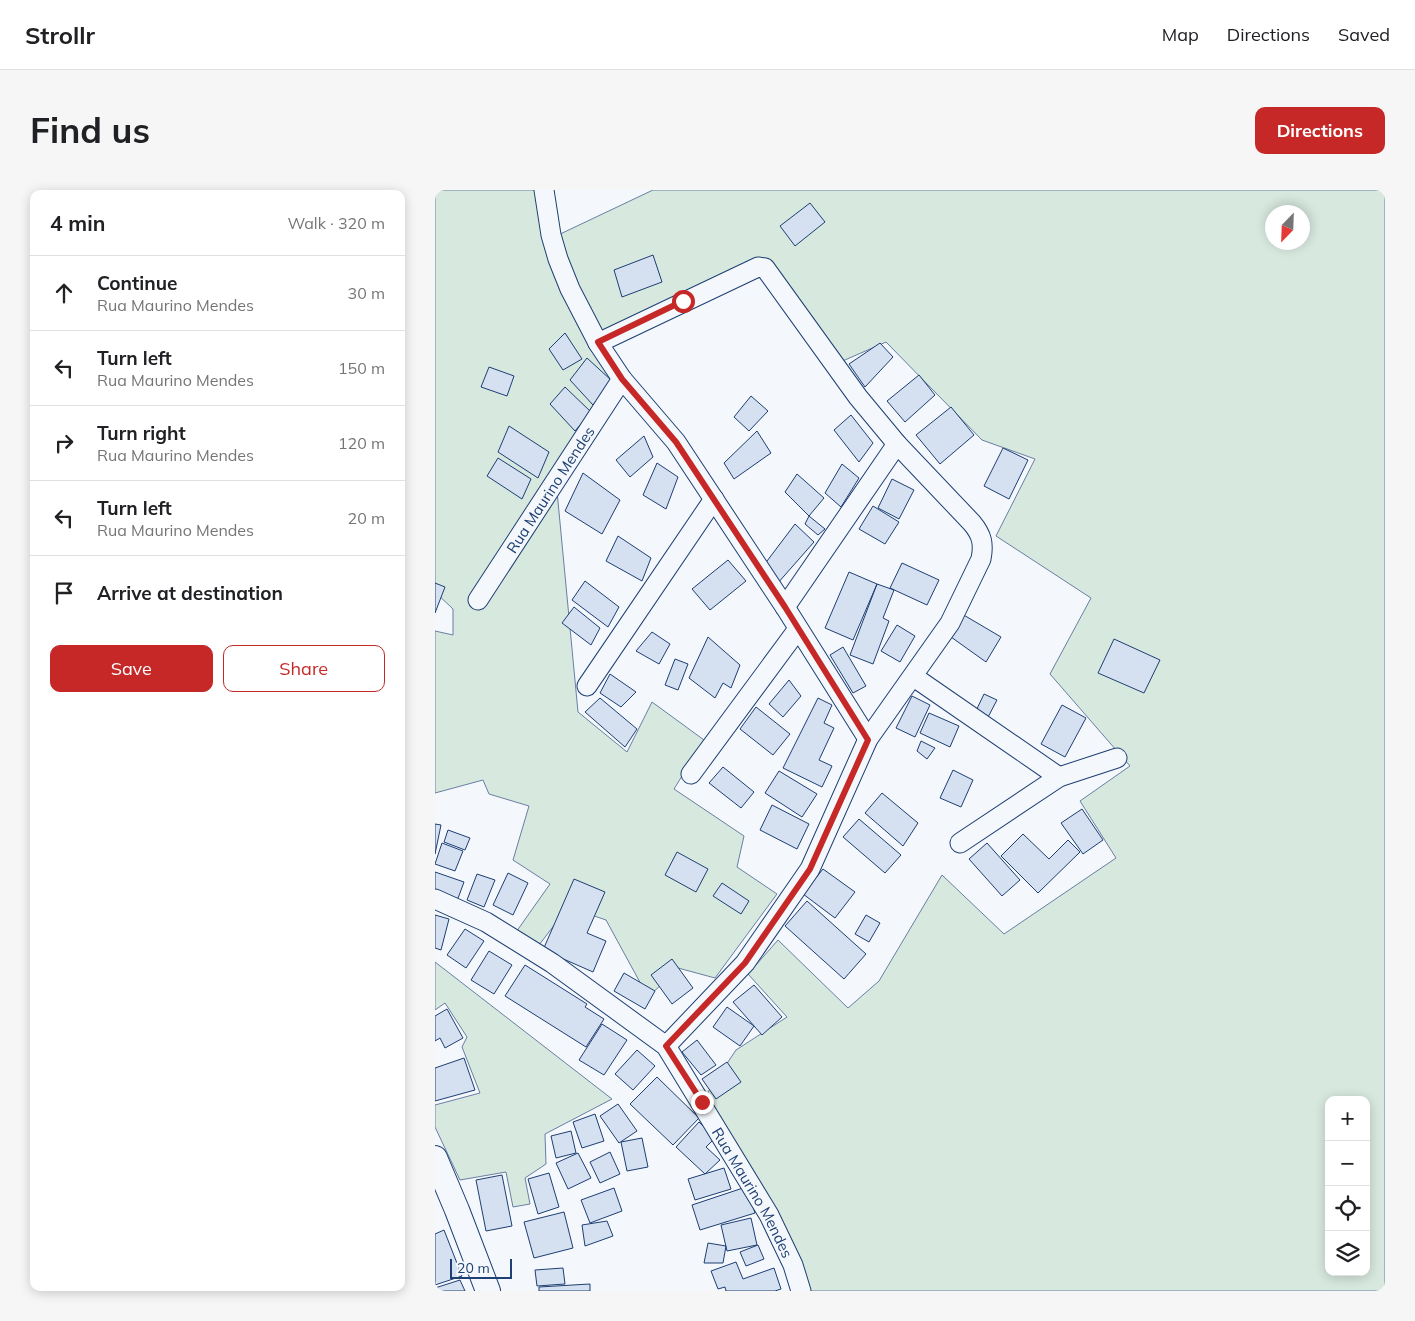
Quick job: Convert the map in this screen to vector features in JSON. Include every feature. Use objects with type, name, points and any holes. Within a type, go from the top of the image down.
[{"type":"street","points":[[544,190],[551,234],[558,259],[570,289],[598,342],[622,379],[676,442],[785,607],[868,740]]},
{"type":"street","points":[[598,342],[757,267],[765,268],[858,397],[897,444],[972,523],[980,534],[983,547],[981,558],[950,622],[868,740],[810,869],[745,963],[666,1046]]},
{"type":"street","name":"Rua Maurino Mendes","points":[[479,600],[622,379]]},
{"type":"street","points":[[785,607],[897,444]]},
{"type":"street","points":[[587,686],[714,499]]},
{"type":"street","points":[[691,774],[798,629]]},
{"type":"street","points":[[914,676],[1059,777]]},
{"type":"street","points":[[960,843],[1059,777],[1117,758]]},
{"type":"street","name":"Rua Maurino Mendes","points":[[435,899],[486,922],[552,963],[666,1046],[769,1215],[793,1265],[801,1291]]},
{"type":"street","points":[[435,1158],[488,1291]]},
{"type":"shaded area","points":[[435,190],[539,190],[549,261],[628,385],[557,491],[578,712],[627,752],[652,702],[704,740],[674,789],[744,836],[737,867],[777,894],[715,978],[667,965],[664,982],[648,997],[606,920],[568,907],[536,949],[514,935],[550,884],[513,860],[529,806],[489,794],[483,780],[435,793],[435,631],[453,635],[453,609],[435,592]]},
{"type":"shaded area","points":[[653,190],[1385,190],[1385,1291],[806,1291],[702,1101],[736,1050],[787,1017],[748,974],[778,940],[848,1008],[879,981],[942,875],[1004,934],[1116,858],[1080,801],[1130,766],[1050,674],[1091,598],[996,536],[1035,459],[982,440],[886,342],[838,363],[768,260],[601,334],[556,236]]},
{"type":"shaded area","points":[[435,962],[612,1099],[545,1134],[546,1164],[525,1178],[530,1204],[513,1207],[506,1172],[460,1180],[435,1127],[435,1105],[480,1093],[462,1047],[467,1037],[445,1003],[435,1010]]},
{"type":"building","points":[[810,203],[825,222],[795,246],[780,226]]},
{"type":"building","points":[[653,255],[662,282],[622,297],[614,270]]},
{"type":"building","points":[[565,333],[582,359],[563,370],[549,349]]},
{"type":"building","points":[[880,343],[893,357],[865,387],[849,364]]},
{"type":"building","points":[[587,358],[612,381],[593,405],[570,380]]},
{"type":"building","points":[[489,367],[514,376],[507,396],[481,387]]},
{"type":"building","points":[[919,375],[935,395],[905,422],[887,401]]},
{"type":"building","points":[[565,387],[591,412],[575,431],[550,404]]},
{"type":"building","points":[[751,396],[768,411],[749,431],[734,417]]},
{"type":"building","points":[[951,407],[974,435],[940,464],[916,435]]},
{"type":"building","points":[[851,415],[873,443],[859,462],[834,430]]},
{"type":"building","points":[[509,426],[549,452],[538,478],[498,452]]},
{"type":"building","points":[[757,431],[771,453],[734,479],[724,463]]},
{"type":"building","points":[[644,436],[653,457],[630,477],[616,460]]},
{"type":"building","points":[[1003,448],[1028,460],[1009,499],[984,486]]},
{"type":"building","points":[[498,458],[531,479],[522,499],[487,476]]},
{"type":"building","points":[[657,463],[678,477],[666,509],[643,495]]},
{"type":"building","points":[[842,464],[859,478],[841,507],[825,493]]},
{"type":"building","points":[[583,473],[620,500],[602,534],[565,511]]},
{"type":"building","points":[[797,474],[824,498],[809,516],[785,492]]},
{"type":"building","points":[[892,479],[914,490],[899,519],[878,508]]},
{"type":"building","points":[[873,506],[899,522],[885,544],[859,529]]},
{"type":"building","points":[[809,516],[825,529],[818,535],[805,524]]},
{"type":"building","points":[[795,524],[814,542],[777,584],[764,565]]},
{"type":"building","points":[[618,536],[651,558],[642,581],[606,561]]},
{"type":"building","points":[[728,560],[746,581],[710,610],[692,589]]},
{"type":"building","points":[[902,563],[939,580],[927,605],[890,588]]},
{"type":"building","points":[[849,572],[877,584],[853,640],[825,628]]},
{"type":"building","points":[[585,581],[619,607],[608,627],[572,600]]},
{"type":"building","points":[[435,583],[445,587],[435,613]]},
{"type":"building","points":[[877,584],[894,590],[883,618],[889,621],[873,664],[850,655]]},
{"type":"building","points":[[574,607],[600,628],[591,645],[562,623]]},
{"type":"building","points":[[962,614],[1001,637],[986,662],[951,637]]},
{"type":"building","points":[[897,625],[915,636],[900,662],[881,651]]},
{"type":"building","points":[[652,632],[670,644],[659,664],[636,651]]},
{"type":"building","points":[[708,637],[740,665],[731,688],[723,683],[715,698],[689,678]]},
{"type":"building","points":[[1114,639],[1160,660],[1144,693],[1098,673]]},
{"type":"building","points":[[843,647],[866,686],[853,693],[830,655]]},
{"type":"building","points":[[675,659],[688,664],[678,690],[665,685]]},
{"type":"building","points":[[610,674],[636,692],[621,707],[600,693]]},
{"type":"building","points":[[789,680],[801,696],[783,717],[769,704]]},
{"type":"building","points":[[984,694],[997,700],[987,719],[975,713]]},
{"type":"building","points":[[912,696],[930,705],[915,737],[896,728]]},
{"type":"building","points":[[600,698],[637,729],[625,747],[585,712]]},
{"type":"building","points":[[818,698],[832,705],[824,723],[834,728],[819,760],[832,766],[822,787],[783,768]]},
{"type":"building","points":[[1062,705],[1086,718],[1065,757],[1041,744]]},
{"type":"building","points":[[756,707],[790,734],[773,755],[740,729]]},
{"type":"building","points":[[929,713],[959,726],[950,747],[920,733]]},
{"type":"building","points":[[921,741],[935,748],[927,759],[917,751]]},
{"type":"building","points":[[723,767],[754,792],[741,808],[709,783]]},
{"type":"building","points":[[953,770],[973,780],[961,807],[940,798]]},
{"type":"building","points":[[779,771],[817,794],[802,817],[765,793]]},
{"type":"building","points":[[882,793],[918,823],[903,846],[865,813]]},
{"type":"building","points":[[772,805],[809,824],[797,849],[760,830]]},
{"type":"building","points":[[1082,809],[1103,840],[1083,854],[1061,823]]},
{"type":"building","points":[[859,819],[901,855],[885,873],[843,837]]},
{"type":"building","points":[[435,824],[441,825],[435,854]]},
{"type":"building","points":[[448,830],[470,838],[465,850],[444,842]]},
{"type":"building","points":[[1023,834],[1049,859],[1068,840],[1080,852],[1038,893],[1001,856]]},
{"type":"building","points":[[442,843],[463,851],[455,871],[435,864]]},
{"type":"building","points":[[987,843],[1020,880],[1002,896],[969,859]]},
{"type":"building","points":[[677,852],[708,869],[696,892],[665,875]]},
{"type":"building","points":[[823,869],[855,892],[835,918],[803,894]]},
{"type":"building","points":[[435,872],[464,882],[457,901],[435,893]]},
{"type":"building","points":[[508,873],[528,883],[513,915],[493,905]]},
{"type":"building","points":[[477,874],[495,880],[484,907],[467,900]]},
{"type":"building","points":[[574,879],[605,892],[587,933],[606,941],[593,972],[543,950]]},
{"type":"building","points":[[722,883],[749,901],[741,914],[713,896]]},
{"type":"building","points":[[807,901],[866,954],[844,979],[785,926]]},
{"type":"building","points":[[435,915],[449,919],[441,950],[435,948]]},
{"type":"building","points":[[866,915],[880,923],[869,942],[855,934]]},
{"type":"building","points":[[465,929],[484,941],[466,968],[447,955]]},
{"type":"building","points":[[489,951],[512,965],[494,994],[471,980]]},
{"type":"building","points":[[672,959],[693,988],[672,1004],[651,975]]},
{"type":"building","points":[[525,965],[587,1004],[585,1007],[604,1019],[586,1047],[505,996]]},
{"type":"building","points":[[624,973],[655,991],[645,1009],[614,991]]},
{"type":"building","points":[[754,985],[782,1017],[762,1035],[733,1002]]},
{"type":"building","points":[[727,1007],[754,1026],[740,1046],[713,1027]]},
{"type":"building","points":[[447,1009],[463,1038],[445,1048],[440,1038],[435,1041],[435,1016]]},
{"type":"building","points":[[602,1024],[627,1040],[604,1075],[579,1060]]},
{"type":"building","points":[[697,1040],[716,1065],[701,1075],[682,1052]]},
{"type":"building","points":[[637,1050],[655,1066],[633,1090],[615,1074]]},
{"type":"building","points":[[464,1058],[475,1090],[435,1101],[435,1068]]},
{"type":"building","points":[[727,1062],[741,1082],[716,1099],[702,1079]]},
{"type":"building","points":[[657,1077],[699,1118],[673,1145],[630,1104]]},
{"type":"building","points":[[618,1104],[637,1131],[619,1143],[600,1116]]},
{"type":"building","points":[[595,1114],[604,1141],[582,1148],[573,1122]]},
{"type":"building","points":[[699,1122],[715,1138],[706,1147],[720,1160],[705,1174],[676,1147]]},
{"type":"building","points":[[571,1131],[576,1153],[556,1158],[551,1136]]},
{"type":"building","points":[[642,1138],[648,1167],[627,1171],[621,1142]]},
{"type":"building","points":[[610,1152],[620,1174],[600,1183],[590,1162]]},
{"type":"building","points":[[578,1153],[591,1178],[568,1189],[556,1163]]},
{"type":"building","points":[[724,1168],[731,1189],[695,1200],[688,1179]]},
{"type":"building","points":[[549,1173],[559,1207],[538,1214],[528,1179]]},
{"type":"building","points":[[502,1175],[512,1226],[486,1231],[476,1180]]},
{"type":"building","points":[[746,1187],[755,1213],[700,1230],[692,1205]]},
{"type":"building","points":[[614,1188],[622,1211],[590,1223],[581,1200]]},
{"type":"building","points":[[564,1212],[573,1248],[534,1258],[524,1222]]},
{"type":"building","points":[[751,1218],[757,1245],[727,1251],[721,1225]]},
{"type":"building","points":[[607,1221],[613,1236],[585,1246],[582,1225]]},
{"type":"building","points":[[444,1230],[462,1276],[435,1285],[435,1234]]},
{"type":"building","points":[[708,1243],[726,1246],[723,1263],[704,1263]]},
{"type":"building","points":[[758,1245],[764,1259],[746,1266],[740,1252]]},
{"type":"building","points":[[736,1262],[743,1279],[774,1268],[781,1289],[775,1291],[726,1291],[725,1287],[718,1289],[711,1271]]},
{"type":"building","points":[[563,1268],[565,1284],[537,1286],[535,1270]]},
{"type":"building","points":[[460,1280],[465,1291],[435,1291],[435,1288]]},
{"type":"building","points":[[590,1284],[590,1291],[539,1291],[539,1287]]},
{"type":"route","points":[[683,301],[598,342],[622,379],[676,442],[785,607],[868,740],[810,869],[745,963],[666,1046],[702,1102]]}]
